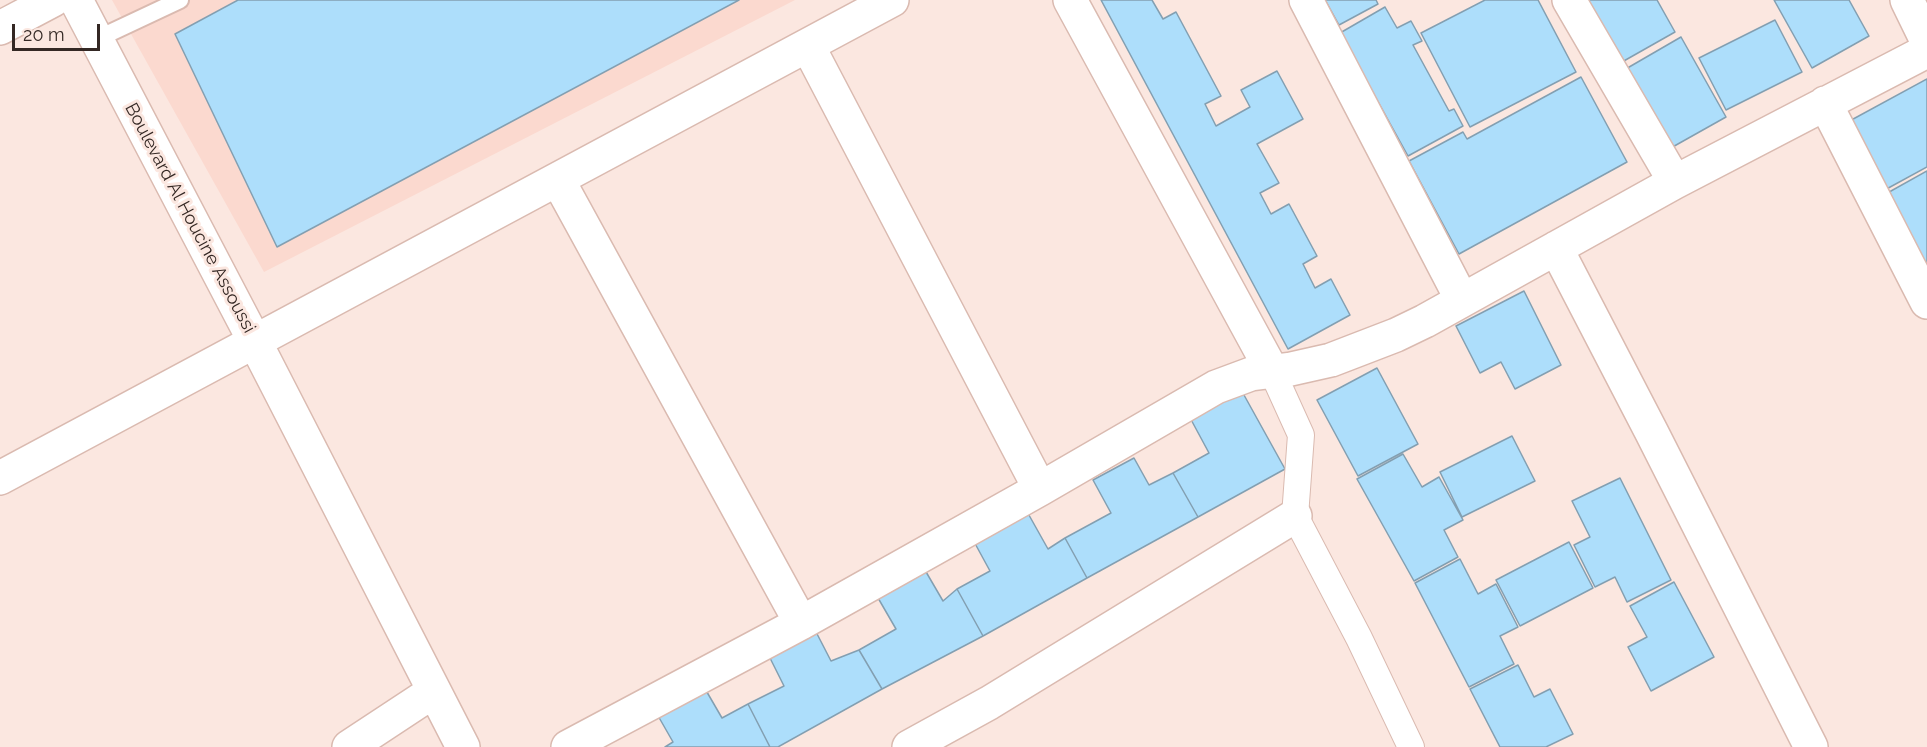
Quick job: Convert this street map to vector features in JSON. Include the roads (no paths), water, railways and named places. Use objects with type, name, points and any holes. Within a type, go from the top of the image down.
[{"type":"street","points":[[0,28],[53,0]]},
{"type":"street","name":"Boulevard Al Houcine Assoussi","points":[[0,478],[254,340],[76,0]]},
{"type":"street","points":[[463,747],[254,340],[892,0]]},
{"type":"street","points":[[1070,0],[1272,371],[1301,435],[1294,516],[1359,638],[1411,747]]},
{"type":"street","points":[[1306,0],[1462,300]]},
{"type":"street","points":[[1569,0],[1675,182]]},
{"type":"street","points":[[1906,0],[1927,41]]},
{"type":"street","points":[[808,46],[1040,489]]},
{"type":"street","points":[[568,747],[801,623],[1216,387],[1251,374],[1310,366],[1355,352],[1425,321],[1675,182],[1927,51]]},
{"type":"street","points":[[1825,103],[1927,302]]},
{"type":"street","points":[[558,180],[801,623]]},
{"type":"street","points":[[1556,249],[1653,433],[1811,747]]},
{"type":"street","points":[[909,747],[989,703],[1294,516]]},
{"type":"street","points":[[349,747],[434,691]]},
{"type":"lane","points":[[97,39],[180,0]]}]
